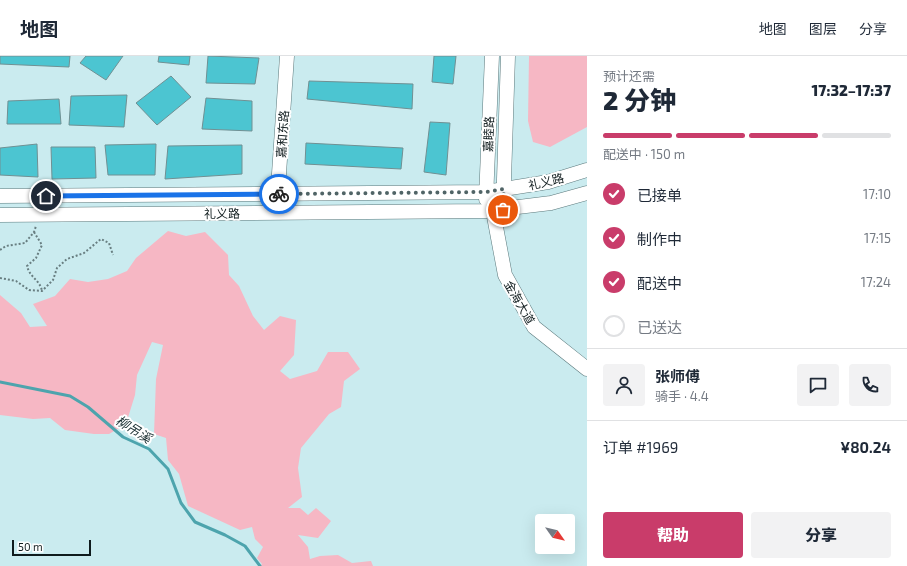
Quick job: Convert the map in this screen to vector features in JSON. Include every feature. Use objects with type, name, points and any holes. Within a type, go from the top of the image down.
[{"type":"main road","name":"嘉和东路","points":[[277,212],[287,56]]},
{"type":"main road","name":"嘉睦路","points":[[492,56],[486,192],[494,211]]},
{"type":"main road","name":"嘉睦路","points":[[494,211],[504,189],[508,56]]},
{"type":"main road","name":"礼义路","points":[[0,196],[486,192],[548,182],[587,170]]},
{"type":"main road","name":"礼义路","points":[[0,215],[494,211],[551,203],[587,193]]},
{"type":"main road","name":"金海大道","points":[[494,211],[505,274],[534,327],[587,369]]},
{"type":"path","points":[[0,250],[6,246],[25,243],[34,232],[38,215]]},
{"type":"path","points":[[34,232],[42,245],[36,258],[27,266],[29,274],[41,284],[42,291]]},
{"type":"path","points":[[0,278],[16,282],[29,290],[42,291],[53,280],[57,268],[67,259],[84,253],[101,239],[108,243],[113,255]]},
{"type":"shaded area","points":[[529,56],[587,56],[587,127],[550,147],[533,142],[528,121]]},
{"type":"shaded area","points":[[168,231],[186,236],[205,232],[228,255],[229,275],[239,286],[253,316],[264,330],[280,316],[296,320],[294,355],[280,371],[290,379],[317,371],[328,352],[348,352],[360,369],[344,381],[341,407],[329,414],[301,448],[298,468],[302,497],[288,508],[300,508],[308,515],[316,508],[331,521],[318,538],[298,535],[308,547],[310,559],[320,556],[338,555],[352,563],[371,561],[373,566],[260,566],[262,564],[257,558],[263,547],[255,539],[252,527],[240,530],[188,506],[179,474],[168,460],[166,438],[154,434],[156,379],[163,345],[152,342],[137,375],[135,395],[126,424],[109,434],[94,434],[65,430],[50,418],[33,419],[0,415],[0,295],[21,313],[30,327],[47,326],[33,304],[55,296],[70,279],[88,282],[108,279],[127,271],[136,258]]},
{"type":"building","points":[[0,56],[70,56],[69,67],[0,64]]},
{"type":"building","points":[[86,56],[123,56],[106,80],[80,63]]},
{"type":"building","points":[[159,56],[190,56],[189,65],[158,62]]},
{"type":"building","points":[[208,56],[259,58],[255,84],[206,83]]},
{"type":"building","points":[[434,56],[456,56],[453,84],[432,82]]},
{"type":"building","points":[[171,76],[191,97],[157,125],[136,103]]},
{"type":"building","points":[[309,81],[413,84],[412,109],[307,99]]},
{"type":"building","points":[[127,95],[124,127],[69,125],[71,96]]},
{"type":"building","points":[[206,98],[252,101],[252,131],[202,129]]},
{"type":"building","points":[[59,99],[61,124],[7,124],[8,101]]},
{"type":"building","points":[[430,122],[450,123],[446,175],[424,172]]},
{"type":"building","points":[[306,143],[403,148],[401,169],[305,164]]},
{"type":"building","points":[[37,144],[38,177],[0,175],[0,148]]},
{"type":"building","points":[[156,144],[155,175],[108,175],[105,145]]},
{"type":"building","points":[[242,145],[242,174],[165,179],[168,146]]},
{"type":"building","points":[[51,147],[95,147],[96,178],[52,179]]},
{"type":"waterway","name":"柳吊溪","points":[[0,382],[70,396],[88,407],[123,437],[149,449],[168,469],[181,503],[195,522],[225,535],[245,546],[260,566]]},
{"type":"way so far","points":[[279,194],[486,192],[504,189],[503,210]]},
{"type":"route","points":[[46,196],[279,194]]}]
